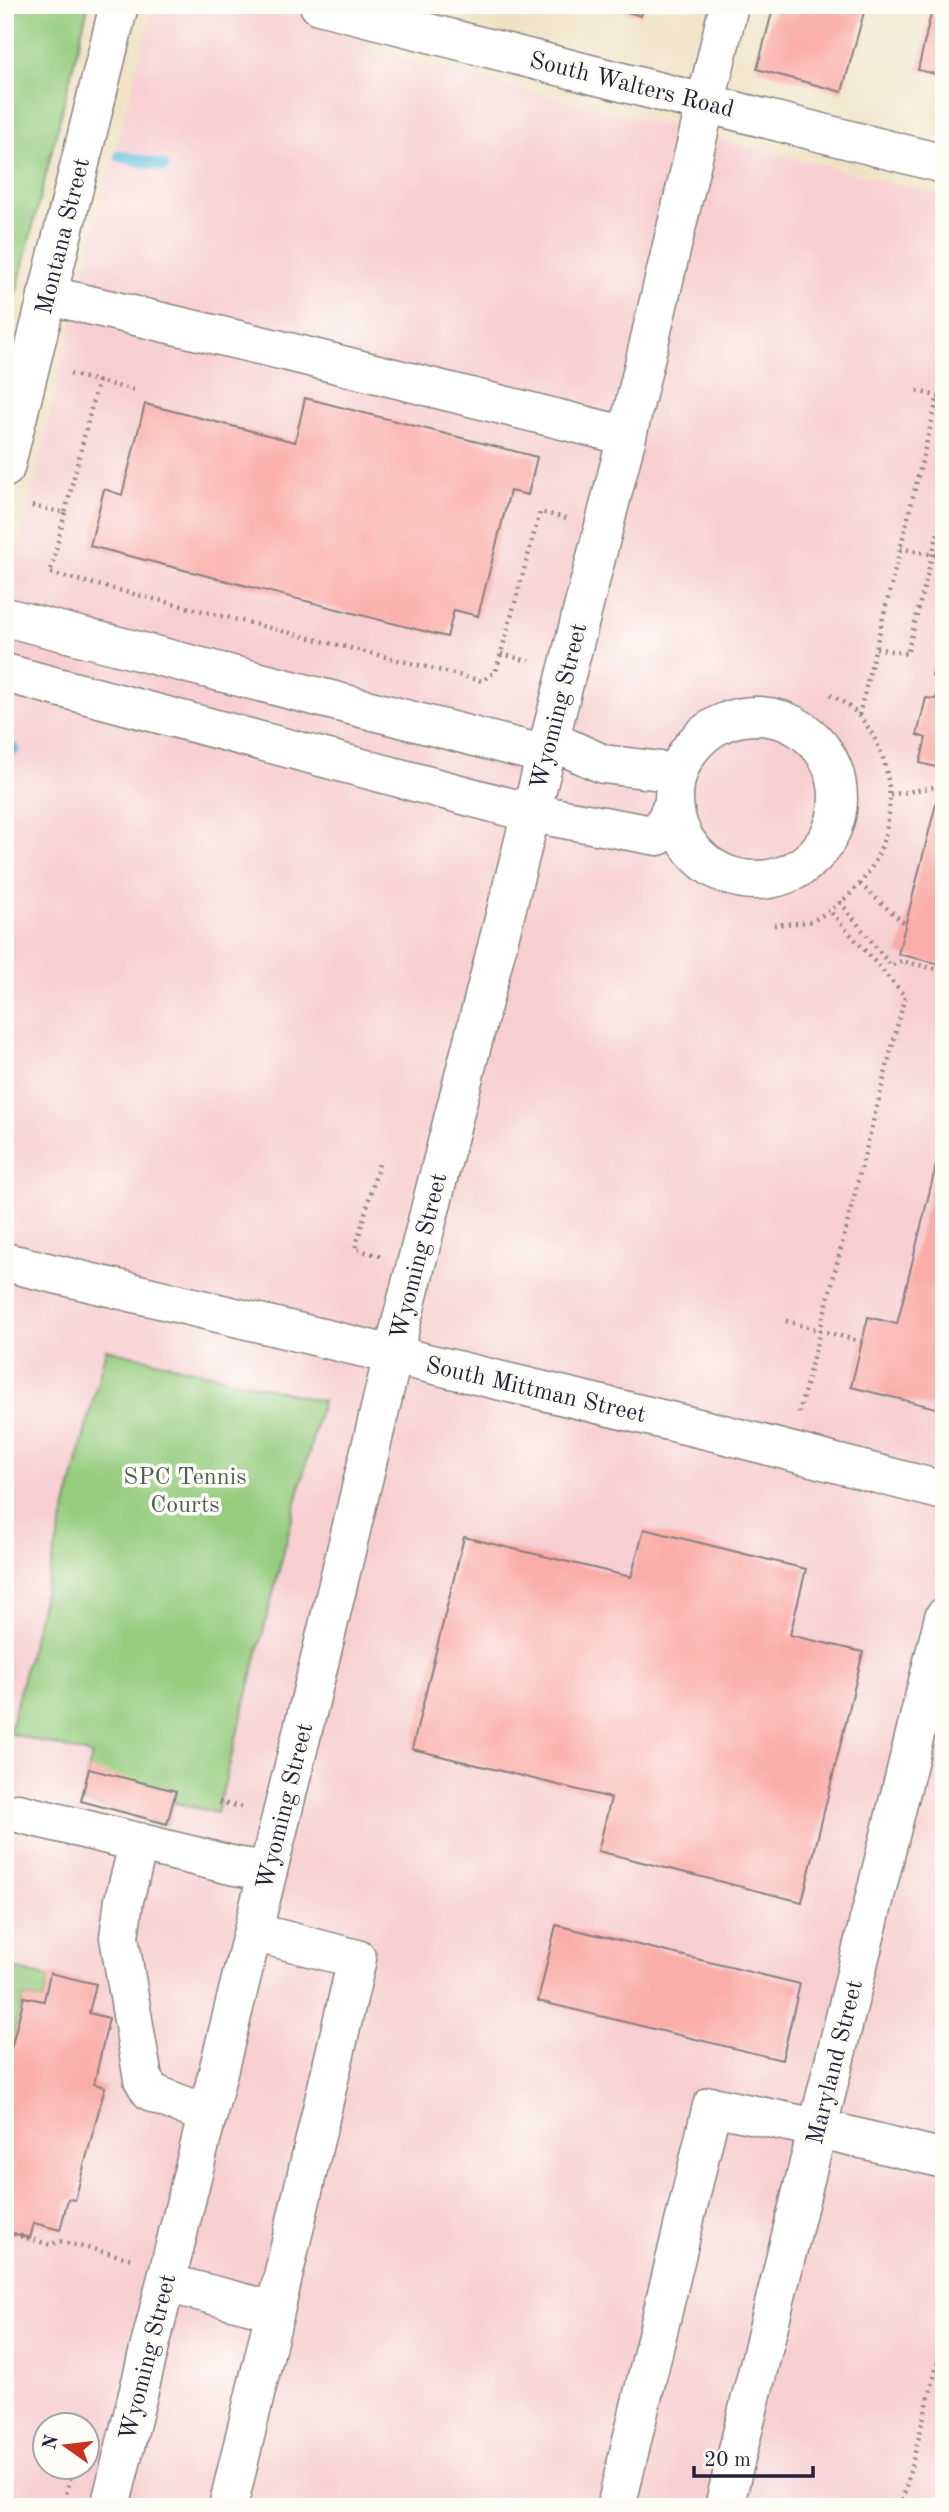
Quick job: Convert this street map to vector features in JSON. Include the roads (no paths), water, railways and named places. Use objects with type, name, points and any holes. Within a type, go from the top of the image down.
[{"type":"street","name":"Montana Street","points":[[5,467],[119,5]]},
{"type":"street","name":"South Walters Road","points":[[319,5],[944,164]]},
{"type":"street","name":"Wyoming Street","points":[[110,2507],[393,1355],[627,436],[729,5]]},
{"type":"street","points":[[47,295],[627,436]]},
{"type":"street","points":[[5,617],[548,748],[676,788]]},
{"type":"street","points":[[5,673],[531,813],[658,836],[690,749],[710,730],[734,718],[761,715],[788,721],[811,735],[828,756],[837,782],[838,810],[830,836],[814,857],[791,873],[764,880],[737,878],[713,868],[694,851],[680,829],[676,788]]},
{"type":"street","name":"South Mittman Street","points":[[5,1262],[719,1433],[944,1491]]},
{"type":"street","name":"Maryland Street","points":[[724,2507],[944,1616]]},
{"type":"street","points":[[18,1813],[268,1871]]},
{"type":"street","points":[[139,1842],[124,1900],[119,1937],[143,2079],[157,2095],[208,2115]]},
{"type":"street","points":[[228,2507],[357,1959],[253,1932]]},
{"type":"street","points":[[616,2507],[712,2106],[944,2159]]},
{"type":"street","points":[[166,2283],[275,2311]]},
{"type":"waterway","points":[[120,156],[163,166]]},
{"type":"waterway","points":[[5,748],[14,749]]},
{"type":"park label","name":"SPC Tennis Courts","points":[[185,1490]]}]
